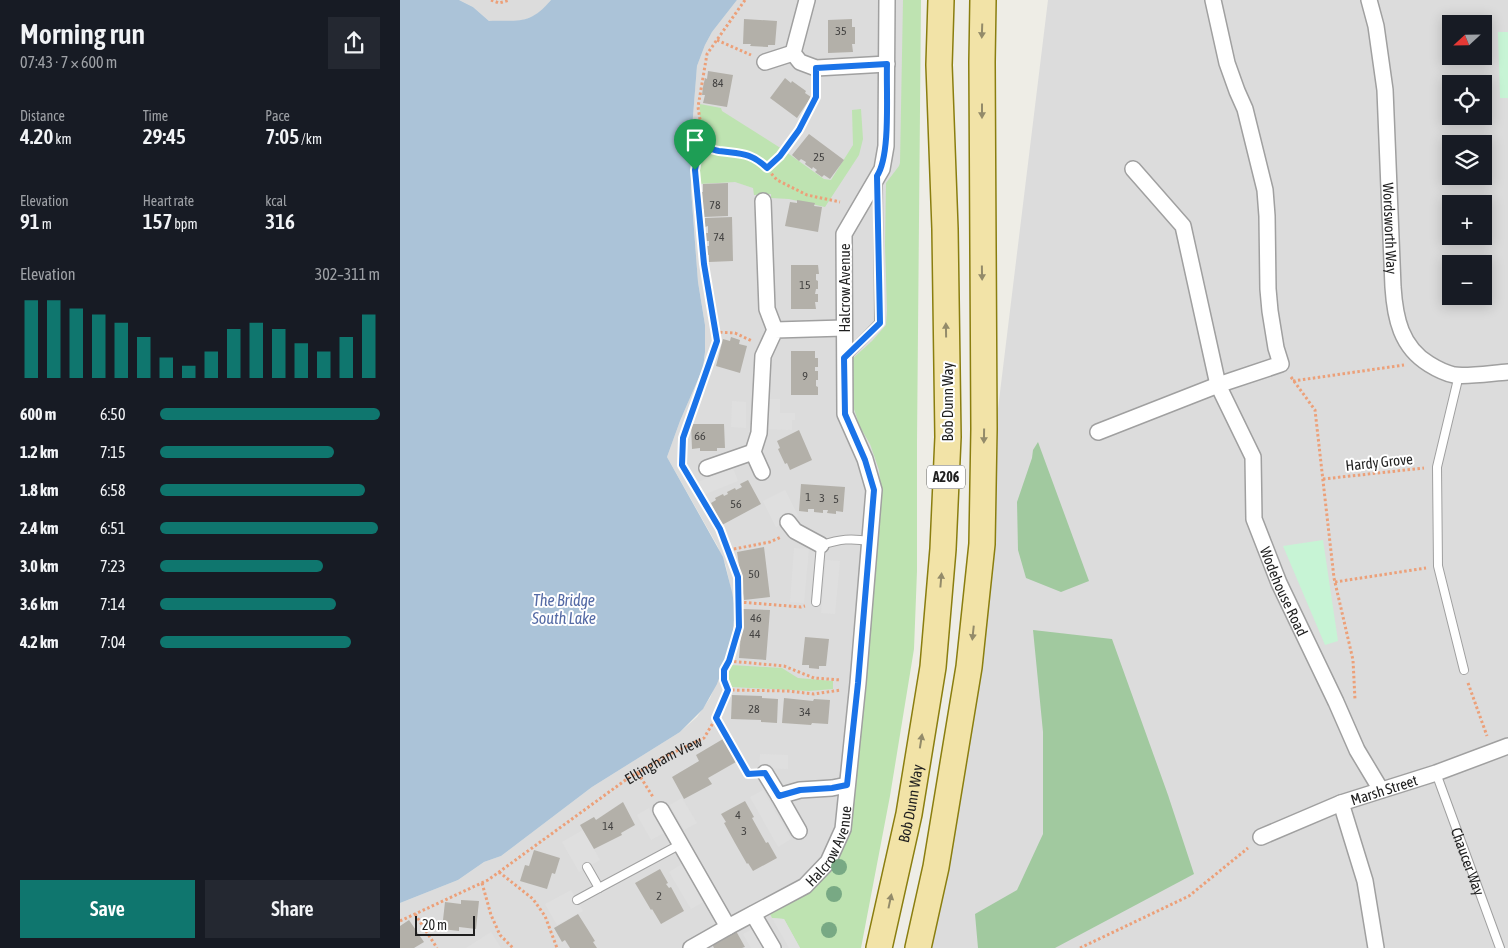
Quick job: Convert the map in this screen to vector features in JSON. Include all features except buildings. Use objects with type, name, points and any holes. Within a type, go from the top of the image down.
[{"type":"main road","name":"Bob Dunn Way","points":[[879,948],[909,814],[934,667],[943,550],[948,437],[945,228],[939,65],[941,0]]},
{"type":"main road","name":"A206","points":[[918,948],[936,867],[969,667],[982,544],[984,429],[983,0]]},
{"type":"street","points":[[793,53],[807,0]]},
{"type":"street","name":"Halcrow Avenue","points":[[690,948],[805,886],[828,862],[843,829],[874,490],[865,460],[845,414],[844,234],[882,168],[886,146],[887,0]]},
{"type":"street","points":[[1098,432],[1218,385],[1281,364],[1276,348],[1270,311],[1265,190],[1247,116],[1227,63],[1213,0]]},
{"type":"street","name":"Wordsworth Way","points":[[1369,0],[1376,26],[1385,90],[1394,306],[1397,324],[1413,351],[1425,362],[1441,371],[1459,375],[1508,372]]},
{"type":"street","points":[[765,62],[793,53]]},
{"type":"street","points":[[793,53],[800,62],[816,68],[887,64]]},
{"type":"street","name":"Wodehouse Road","points":[[1133,169],[1183,226],[1218,385],[1253,457],[1254,519],[1257,528],[1279,583],[1357,750],[1381,790]]},
{"type":"street","points":[[762,472],[753,452],[759,433],[763,356],[775,330],[767,309],[763,201]]},
{"type":"street","points":[[775,330],[844,328]]},
{"type":"street","points":[[707,468],[753,452]]},
{"type":"street","points":[[791,526],[821,545]]},
{"type":"street","name":"Marsh Street","points":[[1262,838],[1341,804],[1436,773],[1508,746]]},
{"type":"street","points":[[765,773],[799,831]]},
{"type":"street","points":[[779,796],[800,790],[847,785]]},
{"type":"street","points":[[1341,804],[1365,881],[1376,948]]},
{"type":"street","points":[[661,810],[728,927]]},
{"type":"street","points":[[754,914],[773,948]]},
{"type":"lane","points":[[844,358],[880,323],[877,176]]},
{"type":"lane","points":[[1459,375],[1437,467],[1438,566],[1464,670]]},
{"type":"lane","points":[[816,602],[821,545],[840,539],[855,538],[870,541]]},
{"type":"lane","name":"Chaucer Way","points":[[1436,773],[1500,948]]},
{"type":"lane","points":[[577,900],[681,844]]},
{"type":"lane","points":[[587,867],[599,888]]},
{"type":"path","points":[[491,0],[500,3],[510,0]]},
{"type":"path","name":"Ellingham View","points":[[400,921],[482,883],[638,772],[704,738],[716,718],[728,690],[724,680],[724,670],[729,661],[739,627],[738,577],[720,529],[682,465],[683,438],[717,341],[704,264],[695,170],[702,132],[698,107],[707,54],[745,0]]},
{"type":"path","points":[[717,40],[765,62]]},
{"type":"path","points":[[767,168],[780,156],[799,130],[816,97],[816,68]]},
{"type":"path","points":[[700,145],[717,150],[746,153],[767,168],[777,180],[807,195],[840,202]]},
{"type":"path","points":[[715,332],[735,333],[752,341],[763,356]]},
{"type":"path","points":[[1294,381],[1425,362]]},
{"type":"path","points":[[1281,364],[1315,410],[1335,582],[1353,660],[1355,705]]},
{"type":"path","name":"Hardy Grove","points":[[1323,479],[1437,467]]},
{"type":"path","points":[[728,550],[770,542],[791,526]]},
{"type":"path","points":[[1335,582],[1438,566]]},
{"type":"path","points":[[739,602],[801,607],[816,602]]},
{"type":"path","points":[[729,661],[784,666],[814,678],[842,680]]},
{"type":"path","points":[[1464,670],[1493,752]]},
{"type":"path","points":[[728,690],[788,691],[814,694],[841,690]]},
{"type":"path","points":[[716,718],[748,774],[765,773]]},
{"type":"path","points":[[638,772],[661,810]]},
{"type":"path","points":[[1080,948],[1189,896],[1262,838]]},
{"type":"path","points":[[499,872],[533,899],[545,916],[557,948]]},
{"type":"path","points":[[482,883],[491,915],[500,935],[513,948]]},
{"type":"path","points":[[415,914],[437,948]]},
{"type":"shaded area","points":[[459,0],[551,0],[541,12],[527,19],[518,21],[489,21],[473,7]]},
{"type":"shaded area","points":[[737,0],[909,0],[896,486],[838,948],[400,948],[400,903],[458,880],[484,862],[501,856],[592,787],[680,732],[697,717],[710,698],[727,656],[733,631],[735,609],[726,566],[717,545],[667,457],[703,368],[705,352],[705,325],[698,282],[691,189],[692,129],[697,66],[712,32]]},
{"type":"shaded area","points":[[1048,0],[1508,0],[1508,948],[932,948]]},
{"type":"shaded area","points":[[763,399],[780,399],[780,413],[795,413],[795,420],[792,420],[792,430],[763,429]]},
{"type":"shaded area","points":[[732,401],[746,402],[746,428],[731,427]]},
{"type":"shaded area","points":[[733,468],[738,481],[703,495],[698,482]]},
{"type":"shaded area","points":[[785,490],[798,516],[776,527],[763,501]]},
{"type":"shaded area","points":[[794,548],[809,549],[804,603],[790,602]]},
{"type":"shaded area","points":[[826,560],[840,561],[835,614],[821,613]]},
{"type":"shaded area","points":[[760,754],[788,755],[788,769],[759,768]]},
{"type":"shaded area","points":[[763,790],[791,839],[778,847],[750,797]]},
{"type":"shaded area","points":[[682,798],[697,823],[684,830],[670,805]]},
{"type":"shaded area","points":[[649,808],[664,833],[651,840],[637,815]]},
{"type":"shaded area","points":[[583,830],[600,860],[579,872],[562,842]]},
{"type":"shaded area","points":[[682,864],[703,902],[691,909],[669,872]]},
{"type":"shaded area","points":[[571,890],[583,911],[557,925],[545,904]]},
{"type":"shaded area","points":[[772,918],[784,919],[800,948],[789,948]]},
{"type":"shaded area","points":[[756,927],[767,948],[751,948],[743,934]]},
{"type":"shaded area","points":[[491,932],[501,948],[466,948]]},
{"type":"green space","points":[[903,0],[921,0],[917,571],[914,649],[890,796],[861,948],[800,948],[784,919],[772,918],[768,910],[837,855],[881,490],[879,470],[870,444],[860,427],[852,403],[851,360],[886,325],[886,183],[900,163]]},
{"type":"green space","points":[[1498,32],[1508,32],[1508,98],[1500,98]]},
{"type":"green space","points":[[700,104],[721,108],[722,111],[782,149],[824,179],[831,180],[853,145],[852,110],[861,109],[863,139],[859,155],[825,207],[789,199],[771,198],[771,194],[754,195],[753,188],[735,182],[699,184]]},
{"type":"green space","points":[[1038,442],[1089,581],[1061,592],[1026,578],[1018,550],[1017,502],[1033,450]]},
{"type":"green space","points":[[1323,540],[1338,641],[1325,645],[1283,546]]},
{"type":"green space","points":[[1033,630],[1112,639],[1194,874],[1055,948],[978,948],[975,914],[1017,890],[1043,834],[1043,732]]},
{"type":"green space","points":[[731,665],[782,668],[798,678],[833,681],[833,689],[809,691],[731,687],[726,676],[727,670]]},
{"type":"water","name":"The Bridge South Lake","points":[[400,0],[459,0],[473,7],[489,21],[516,21],[537,14],[551,0],[737,0],[712,32],[697,66],[692,129],[691,189],[698,282],[705,325],[705,352],[703,368],[667,457],[723,557],[732,592],[735,609],[733,631],[717,684],[703,709],[680,732],[592,787],[501,856],[484,862],[458,880],[400,903]]},
{"type":"route","points":[[887,64],[886,146],[882,168],[877,176],[880,323],[844,358],[845,414],[865,460],[874,490],[858,683],[847,785],[800,790],[779,796],[765,773],[748,774],[716,718],[728,690],[724,680],[724,670],[729,661],[739,627],[738,577],[720,529],[682,465],[683,438],[717,341],[704,264],[695,170],[700,145],[717,150],[746,153],[767,168],[780,156],[799,130],[816,97],[816,68],[887,64]]}]
